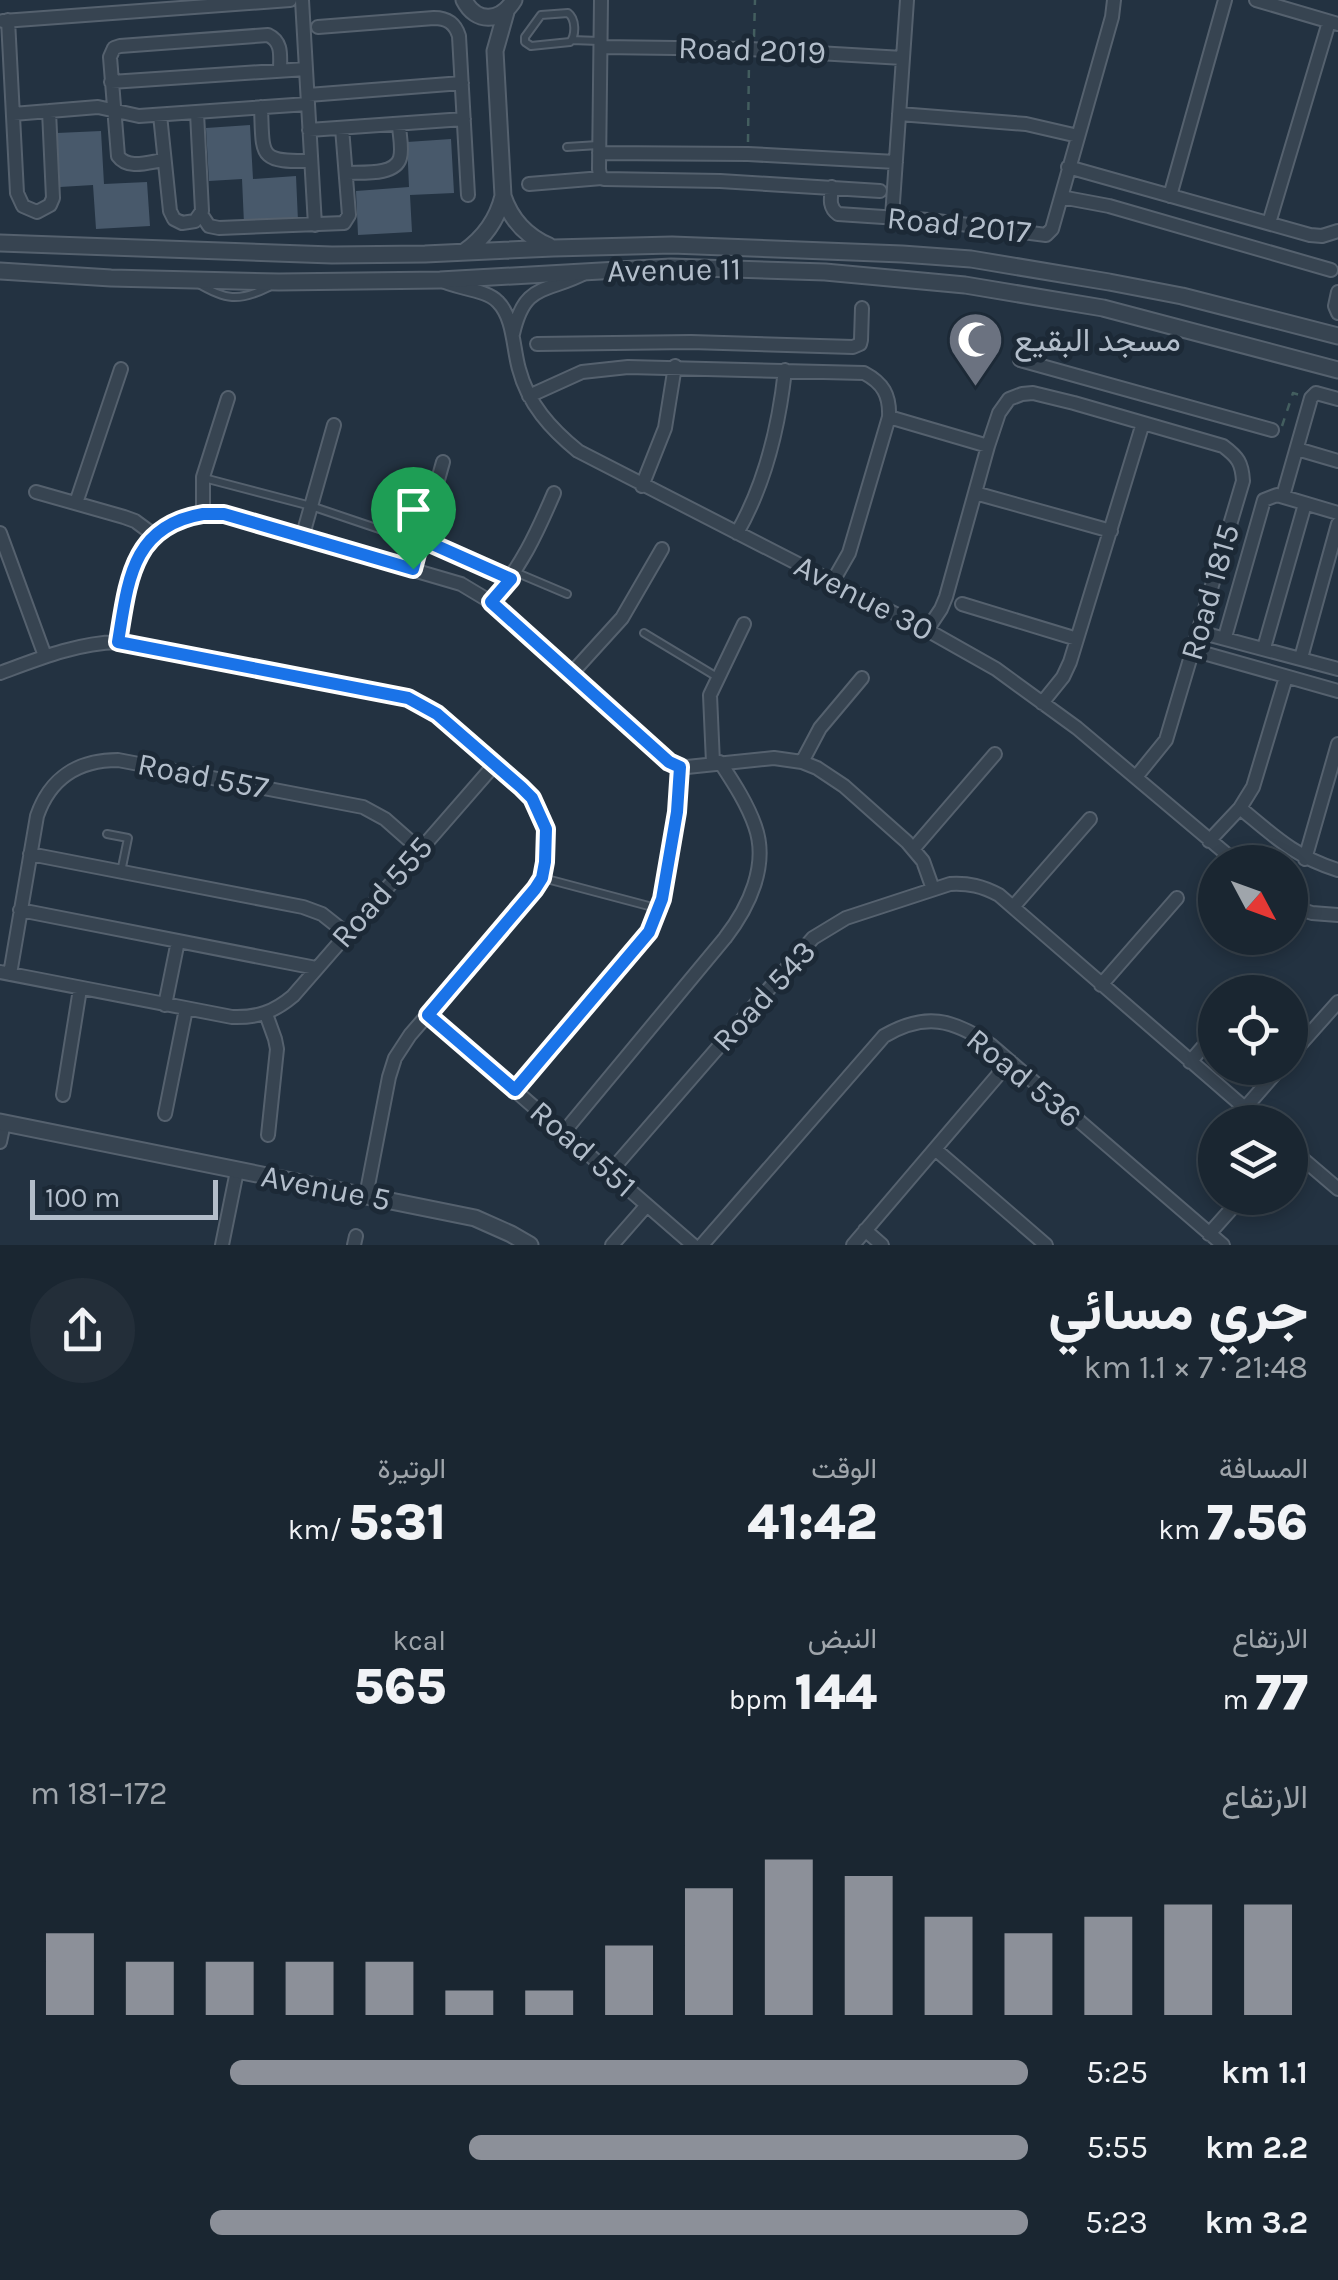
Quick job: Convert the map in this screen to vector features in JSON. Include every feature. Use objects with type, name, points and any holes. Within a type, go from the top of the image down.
[{"type":"street","points":[[49,0],[50,17]]},
{"type":"street","points":[[48,111],[54,190],[50,205],[44,210],[29,210],[18,200],[7,143],[13,114],[6,89],[4,20],[154,4],[290,0]]},
{"type":"street","points":[[302,0],[314,225]]},
{"type":"street","points":[[601,0],[601,173]]},
{"type":"street","points":[[892,216],[907,0]]},
{"type":"street","name":"Road 2017","points":[[832,186],[831,205],[838,214],[892,216],[1042,236],[1052,229],[1114,0]]},
{"type":"street","points":[[1170,196],[1224,0]]},
{"type":"street","points":[[1256,0],[1334,23],[1269,224]]},
{"type":"street","points":[[463,5],[489,18],[498,17],[513,4]]},
{"type":"street","points":[[513,4],[496,51],[503,196],[510,214],[524,230],[553,248]]},
{"type":"street","points":[[463,5],[496,51]]},
{"type":"street","points":[[318,27],[434,18],[446,19],[454,26],[459,36],[468,196]]},
{"type":"street","points":[[164,160],[130,164],[120,160],[110,54],[117,46],[268,35],[280,46],[280,70]]},
{"type":"street","name":"Road 2019","points":[[600,44],[903,58]]},
{"type":"street","points":[[112,82],[306,69]]},
{"type":"street","points":[[13,114],[98,107],[130,116],[196,113],[462,83]]},
{"type":"street","points":[[261,108],[263,145],[271,158],[311,161]]},
{"type":"street","points":[[196,113],[200,214],[214,228],[341,224],[348,218],[342,128]]},
{"type":"street","points":[[160,114],[170,211],[182,224],[191,224],[200,214]]},
{"type":"street","points":[[900,114],[1009,122],[1078,136]]},
{"type":"street","points":[[310,130],[464,119]]},
{"type":"street","points":[[346,173],[387,170],[397,164],[399,124]]},
{"type":"street","points":[[599,149],[896,162]]},
{"type":"street","points":[[1068,167],[1310,235],[1338,231]]},
{"type":"street","name":"Road 2017","points":[[529,184],[601,173],[609,180],[720,181],[880,190]]},
{"type":"street","points":[[1109,206],[1115,180]]},
{"type":"street","points":[[464,252],[486,232],[503,196]]},
{"type":"street","points":[[1060,196],[1109,206],[1331,270]]},
{"type":"street","points":[[1228,240],[1235,214]]},
{"type":"street","name":"Avenue 11","points":[[0,243],[277,254],[753,247],[971,260],[1182,296],[1338,336]]},
{"type":"street","name":"Avenue 11","points":[[0,271],[280,282],[440,280],[671,267],[826,272],[965,286],[1103,308],[1338,370]]},
{"type":"street","points":[[512,336],[519,310],[527,299],[587,272]]},
{"type":"street","name":"Avenue 30","points":[[440,280],[490,296],[505,311],[529,396],[558,436],[578,451],[996,669],[1136,777],[1214,845]]},
{"type":"street","points":[[1338,292],[1338,313]]},
{"type":"street","points":[[537,344],[626,342],[853,348],[860,344],[862,308]]},
{"type":"street","points":[[626,342],[628,367]]},
{"type":"street","points":[[818,371],[820,346]]},
{"type":"street","points":[[1020,360],[1272,430]]},
{"type":"street","points":[[642,486],[665,428],[675,366]]},
{"type":"street","points":[[529,396],[582,372],[628,367],[864,373],[876,380],[886,390],[889,417],[849,552],[833,581]]},
{"type":"street","points":[[76,503],[121,369]]},
{"type":"street","points":[[737,533],[761,481],[785,370]]},
{"type":"street","points":[[1074,402],[1083,378]]},
{"type":"street","name":"Road 1815","points":[[927,630],[946,598],[988,446],[999,413],[1009,399],[1033,393],[1074,402],[1223,446],[1242,464],[1243,481],[1166,740],[1136,777]]},
{"type":"street","points":[[1283,496],[1311,398],[1320,394],[1338,399]]},
{"type":"street","points":[[203,514],[202,478],[228,398]]},
{"type":"street","points":[[1182,434],[1189,408]]},
{"type":"street","points":[[889,417],[988,446]]},
{"type":"street","points":[[1042,703],[1067,670],[1144,423]]},
{"type":"street","points":[[302,538],[334,425]]},
{"type":"street","points":[[1297,448],[1338,461]]},
{"type":"street","points":[[413,569],[443,462]]},
{"type":"street","points":[[36,492],[136,521],[154,535]]},
{"type":"street","points":[[491,602],[531,546],[554,493]]},
{"type":"street","points":[[974,493],[1110,531]]},
{"type":"street","points":[[1225,638],[1264,500],[1272,495],[1283,496],[1338,513]]},
{"type":"street","points":[[1264,648],[1305,504]]},
{"type":"street","points":[[118,642],[128,582],[154,535],[172,522],[203,514],[224,514],[413,569],[461,584],[491,602],[669,762],[680,767],[774,758],[802,762],[831,776],[914,848],[933,889]]},
{"type":"street","points":[[1301,658],[1338,524]]},
{"type":"street","points":[[2,542],[44,656]]},
{"type":"street","points":[[572,673],[622,618],[662,549]]},
{"type":"street","points":[[1221,555],[1246,562]]},
{"type":"street","points":[[962,604],[1078,639]]},
{"type":"street","points":[[564,1132],[725,938],[750,898],[757,876],[757,829],[745,803],[716,762],[710,695],[744,624]]},
{"type":"street","points":[[1199,632],[1338,669]]},
{"type":"street","points":[[0,674],[44,656],[118,642],[408,698],[437,714],[521,787],[540,812],[547,846],[542,878],[395,1058],[366,1196]]},
{"type":"street","points":[[1207,654],[1338,691]]},
{"type":"street","points":[[1316,685],[1322,664]]},
{"type":"street","points":[[1209,841],[1240,808],[1258,775],[1286,676]]},
{"type":"street","points":[[802,762],[820,728],[862,678]]},
{"type":"street","points":[[1308,849],[1338,744]]},
{"type":"street","points":[[914,848],[995,754]]},
{"type":"street","name":"Road 557","points":[[5,973],[37,816],[50,788],[73,769],[102,760],[363,807],[385,819],[419,849]]},
{"type":"street","name":"Road 555","points":[[266,1014],[292,996],[494,764]]},
{"type":"street","points":[[515,1090],[649,932],[660,909],[677,812],[680,767]]},
{"type":"street","points":[[1240,808],[1287,845]]},
{"type":"street","points":[[1013,907],[1090,818]]},
{"type":"street","points":[[30,854],[303,907],[322,914],[346,933]]},
{"type":"street","points":[[1308,860],[1337,867]]},
{"type":"street","name":"Road 543","points":[[610,1172],[813,938],[846,918],[950,884],[984,887],[999,895],[1241,1105]]},
{"type":"street","points":[[1101,985],[1177,898]]},
{"type":"street","points":[[20,910],[316,968]]},
{"type":"street","points":[[1308,913],[1338,916]]},
{"type":"street","points":[[165,1004],[178,941]]},
{"type":"street","points":[[5,973],[232,1017],[266,1014],[277,1050],[268,1135]]},
{"type":"street","points":[[63,1095],[80,989]]},
{"type":"street","points":[[1308,1036],[1338,1002]]},
{"type":"street","points":[[165,1114],[186,1008]]},
{"type":"street","name":"Road 551","points":[[428,1015],[693,1245]]},
{"type":"street","name":"Road 536","points":[[702,1245],[884,1036],[900,1027],[938,1021],[974,1033],[1010,1061],[1223,1245]]},
{"type":"street","points":[[1190,1062],[1198,1053]]},
{"type":"street","points":[[853,1245],[1010,1061]]},
{"type":"street","points":[[1248,1105],[1265,1085]]},
{"type":"street","points":[[0,1142],[2,1122]]},
{"type":"street","name":"Avenue 5","points":[[2,1122],[475,1218],[530,1245]]},
{"type":"street","points":[[935,1150],[1046,1245]]},
{"type":"street","points":[[1308,1163],[1338,1189]]},
{"type":"street","points":[[222,1245],[237,1170]]},
{"type":"street","name":"Road 551","points":[[612,1245],[647,1205]]},
{"type":"street","points":[[1209,1234],[1226,1215]]},
{"type":"street","points":[[865,1230],[882,1245]]},
{"type":"lane","points":[[572,40],[573,20],[566,12],[541,15],[524,40],[531,46],[572,40],[600,44]]},
{"type":"lane","points":[[567,148],[599,149]]},
{"type":"lane","points":[[202,478],[311,506],[391,533]]},
{"type":"lane","points":[[421,539],[567,594]]},
{"type":"lane","points":[[644,632],[717,677]]},
{"type":"lane","points":[[107,834],[128,838],[121,873]]},
{"type":"lane","points":[[542,878],[660,909]]},
{"type":"path","points":[[748,154],[755,0]]},
{"type":"path","points":[[1272,430],[1283,426],[1293,393],[1311,398]]},
{"type":"building","points":[[250,125],[253,179],[296,176],[298,221],[244,224],[242,179],[209,181],[206,128]]},
{"type":"building","points":[[101,131],[104,184],[147,182],[150,226],[96,229],[93,185],[60,187],[57,133]]},
{"type":"building","points":[[451,139],[454,193],[410,195],[412,232],[358,235],[356,191],[409,187],[407,142]]},
{"type":"place","name":"مسجد البقيع","points":[[975,389]]},
{"type":"route","points":[[224,514],[413,569],[421,539],[511,579],[491,602],[669,762],[680,767],[677,812],[662,899],[649,932],[515,1090],[428,1015],[542,878],[546,829],[532,798],[437,714],[408,698],[118,642],[128,582],[142,550],[163,527],[192,516],[224,514]]}]
